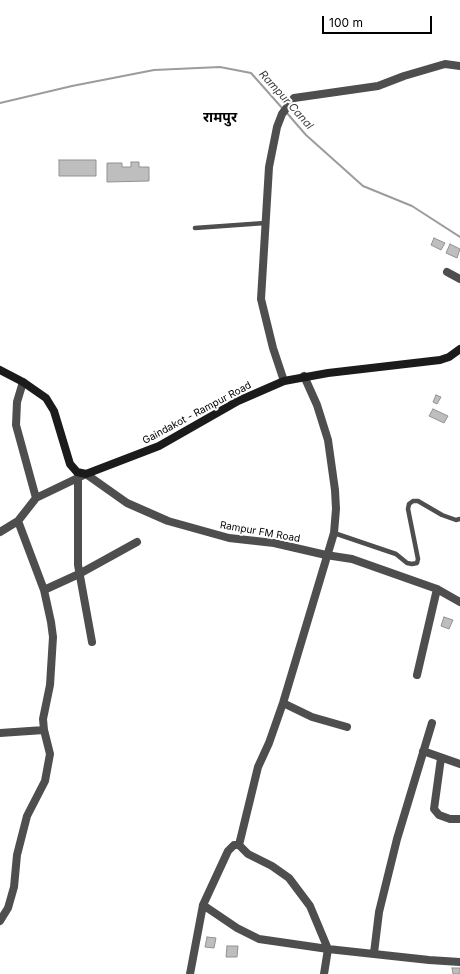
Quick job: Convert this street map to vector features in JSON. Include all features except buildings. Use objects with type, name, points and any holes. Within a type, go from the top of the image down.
[{"type":"main road","name":"Gaindakot - Rampur Road","points":[[86,474],[159,446],[238,401],[284,381],[304,376],[440,360],[449,357],[460,349]]},
{"type":"main road","points":[[0,370],[40,393],[50,404],[58,422],[70,464],[77,472],[86,474]]},
{"type":"street","points":[[284,381],[273,348],[261,299],[269,167],[277,127],[282,114],[294,98],[378,86],[404,76],[446,64],[460,66]]},
{"type":"street","points":[[447,272],[460,279]]},
{"type":"street","points":[[239,845],[258,767],[269,743],[283,703],[334,533],[335,490],[328,440],[317,405],[304,376]]},
{"type":"street","points":[[23,382],[17,402],[16,425],[36,498]]},
{"type":"street","points":[[0,532],[18,521],[36,498],[86,474]]},
{"type":"street","name":"Rampur FM Road","points":[[86,474],[127,503],[168,521],[229,538],[274,543],[326,556],[352,559],[437,590],[460,602]]},
{"type":"street","points":[[78,477],[79,574],[92,642]]},
{"type":"street","points":[[0,921],[8,908],[14,887],[17,855],[27,816],[45,781],[49,766],[50,754],[43,719],[50,685],[53,637],[44,590],[18,521]]},
{"type":"street","points":[[44,590],[79,574],[136,542]]},
{"type":"street","points":[[417,675],[437,590]]},
{"type":"street","points":[[283,703],[312,717],[347,726]]},
{"type":"street","points":[[374,954],[378,912],[397,839],[432,723]]},
{"type":"street","points":[[0,733],[44,730]]},
{"type":"street","points":[[423,751],[460,764]]},
{"type":"street","points":[[441,758],[434,809],[439,815],[450,819],[460,818]]},
{"type":"street","points":[[190,974],[203,905],[228,851],[234,845],[239,845]]},
{"type":"street","points":[[239,845],[248,854],[272,866],[288,878],[299,890],[310,906],[328,949],[324,974]]},
{"type":"street","points":[[203,905],[237,928],[259,939],[292,942],[328,949],[460,962]]},
{"type":"lane","points":[[195,228],[265,223]]},
{"type":"lane","points":[[334,533],[396,554],[407,563],[412,564],[417,563],[418,559],[408,509],[409,504],[413,501],[418,501],[442,515],[456,520],[460,519]]},
{"type":"waterway","name":"Rampur Canal","points":[[0,103],[72,86],[154,70],[220,67],[251,73],[283,109]]},
{"type":"waterway","name":"Rampur Canal","points":[[286,112],[306,135],[363,186],[412,206],[460,237]]},
{"type":"district","name":"रामपुर","points":[[220,118]]}]
